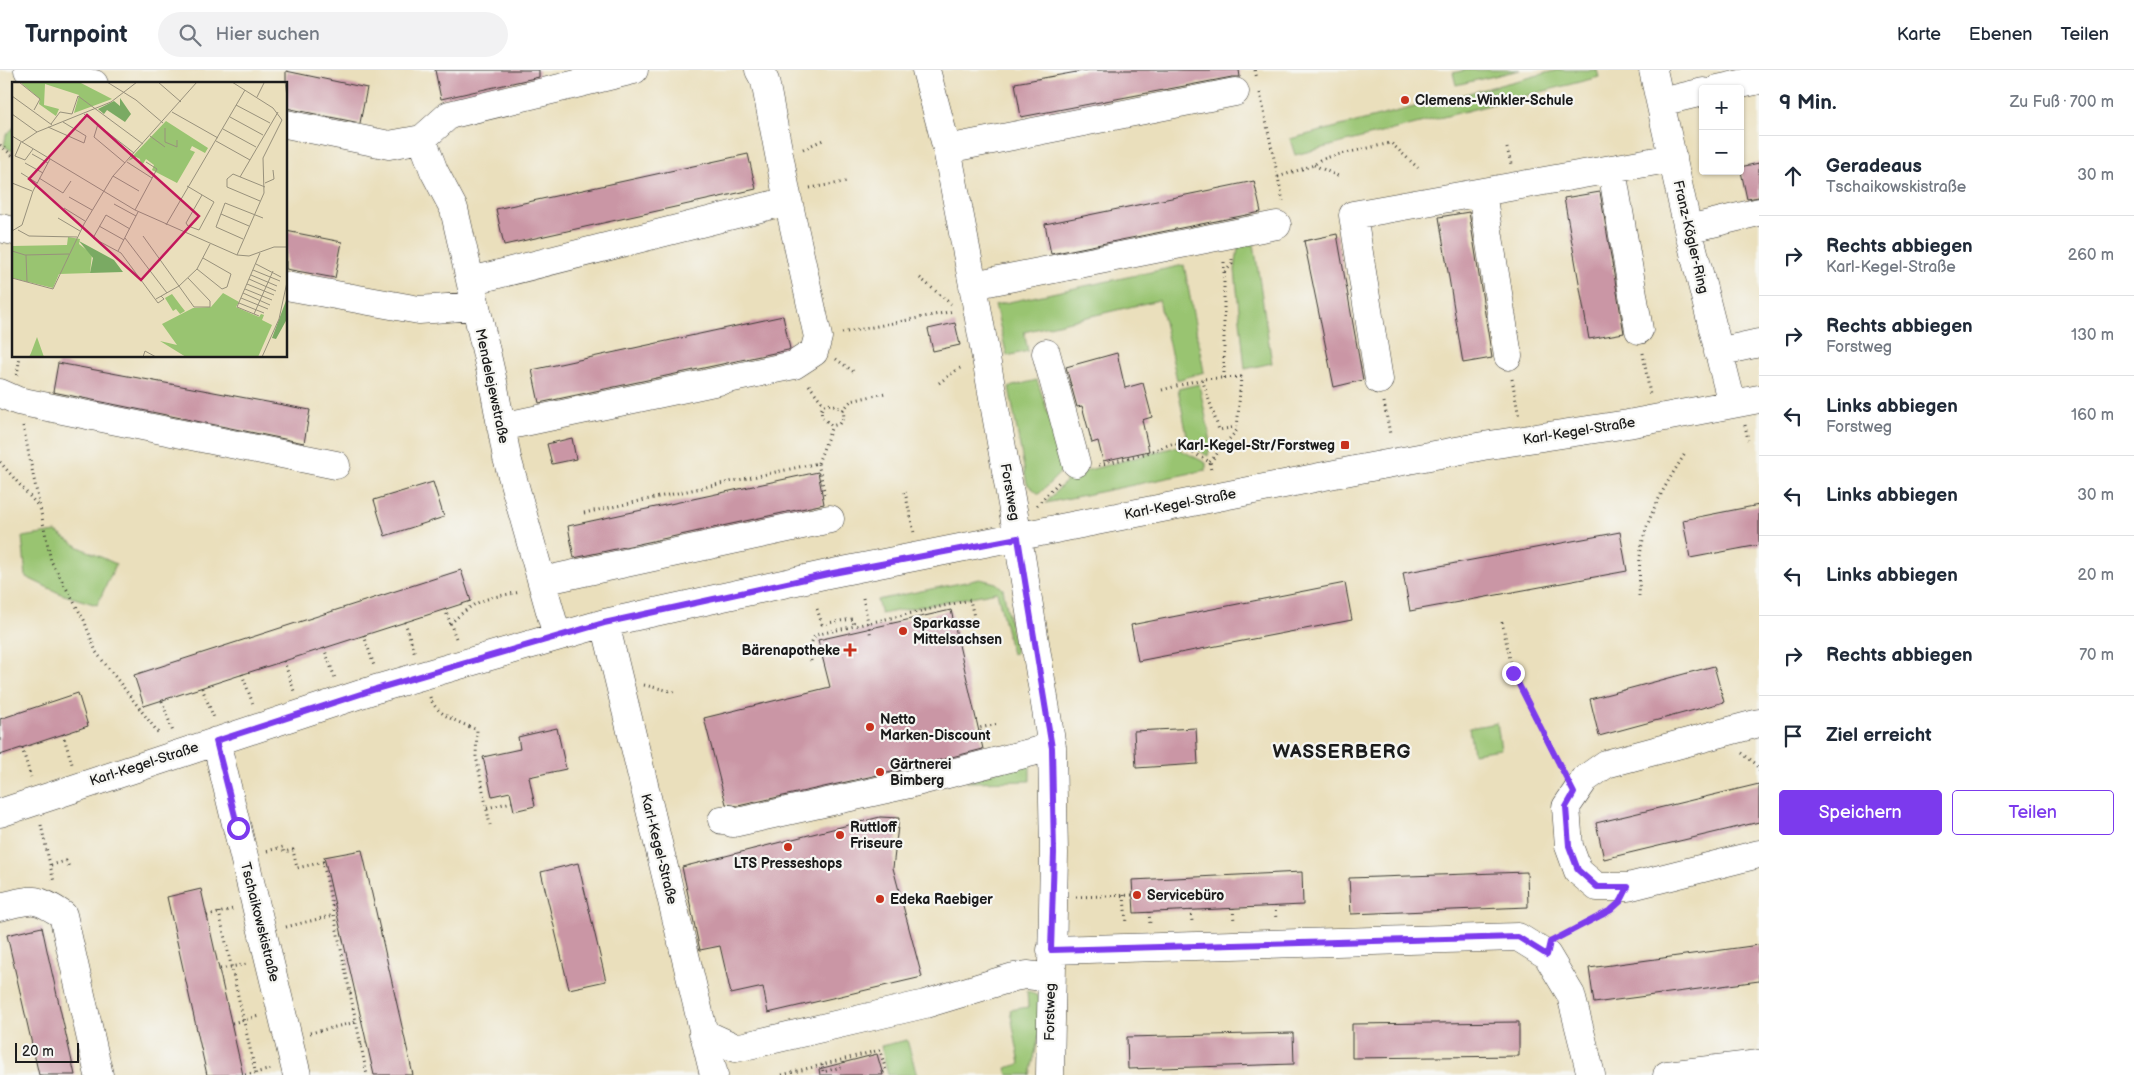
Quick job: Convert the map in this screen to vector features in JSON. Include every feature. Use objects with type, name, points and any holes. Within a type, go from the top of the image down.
[{"type":"street","points":[[28,70],[85,82]]},
{"type":"street","points":[[288,124],[388,146],[422,139],[449,115],[634,70]]},
{"type":"street","points":[[501,426],[794,365],[814,352],[818,337],[787,196],[765,81],[759,70]]},
{"type":"street","name":"Forstweg","points":[[926,70],[947,150],[974,295],[1018,538],[1052,748],[1054,797],[1050,1075]]},
{"type":"street","name":"Franz-Kögler-Ring","points":[[1653,70],[1688,229],[1732,404]]},
{"type":"street","points":[[1736,85],[1759,80]]},
{"type":"street","points":[[947,150],[1235,92]]},
{"type":"street","points":[[1661,102],[1699,93]]},
{"type":"street","name":"Mendelejewstraße","points":[[422,139],[434,171],[454,209],[493,382],[507,458],[557,636]]},
{"type":"street","points":[[1379,380],[1352,215],[1673,158]]},
{"type":"street","points":[[1612,170],[1638,330]]},
{"type":"street","points":[[1482,193],[1508,356]]},
{"type":"street","points":[[288,286],[419,310],[787,196]]},
{"type":"street","points":[[1688,229],[1759,212]]},
{"type":"street","points":[[974,295],[1276,224]]},
{"type":"street","points":[[1718,352],[1759,343]]},
{"type":"street","points":[[1046,353],[1076,463]]},
{"type":"street","points":[[9,397],[336,465]]},
{"type":"street","name":"Karl-Kegel-Straße","points":[[0,813],[215,730],[376,689],[604,623],[828,574],[1382,465],[1483,446],[1628,424],[1759,399]]},
{"type":"street","points":[[543,584],[830,519]]},
{"type":"street","name":"Karl-Kegel-Straße","points":[[604,623],[714,1075]]},
{"type":"street","points":[[1759,723],[1606,764],[1585,778],[1566,807],[1569,846],[1578,870],[1597,887],[1628,887],[1759,854]]},
{"type":"street","name":"Tschaikowskistraße","points":[[215,730],[297,1075]]},
{"type":"street","points":[[722,820],[730,819],[733,823],[963,771],[1052,748]]},
{"type":"street","points":[[0,907],[26,900],[42,901],[63,915],[99,1075]]},
{"type":"street","points":[[1051,950],[1518,937],[1547,955],[1571,995],[1591,1075]]},
{"type":"street","points":[[704,1033],[736,1048],[925,1004],[1014,977],[1027,975],[1051,978]]},
{"type":"street","points":[[1667,1075],[1759,1064]]},
{"type":"path","points":[[1255,70],[1285,218],[1276,224]]},
{"type":"path","points":[[1278,177],[1314,165],[1320,160],[1332,156],[1392,143],[1418,168]]},
{"type":"path","points":[[0,145],[12,155]]},
{"type":"path","points":[[1507,148],[1512,172]]},
{"type":"path","points":[[1314,165],[1340,177]]},
{"type":"path","points":[[787,196],[846,182]]},
{"type":"path","points":[[1224,262],[1224,378]]},
{"type":"path","points":[[920,278],[945,298]]},
{"type":"path","points":[[818,337],[974,295]]},
{"type":"path","points":[[1638,330],[1650,395]]},
{"type":"path","points":[[1508,356],[1519,419]]},
{"type":"path","points":[[20,358],[17,376],[9,397],[40,508],[51,561],[84,620],[96,652],[161,736]]},
{"type":"path","points":[[1162,390],[1202,379],[1241,377],[1237,430],[1210,462],[1211,472]]},
{"type":"path","points":[[1202,379],[1219,430],[1236,427]]},
{"type":"path","points":[[1379,380],[1390,434]]},
{"type":"path","points":[[811,388],[824,405]]},
{"type":"path","points":[[824,405],[821,410],[822,417],[827,424],[832,426],[839,424],[844,417],[843,410],[850,401],[885,393]]},
{"type":"path","points":[[824,405],[832,404],[843,410]]},
{"type":"path","points":[[830,519],[818,463],[832,426]]},
{"type":"path","points":[[1031,511],[1076,463],[1086,468],[1144,454],[1174,443],[1210,462]]},
{"type":"path","points":[[1639,596],[1640,558],[1644,535],[1666,484],[1686,452]]},
{"type":"path","points":[[0,462],[30,499],[40,508]]},
{"type":"path","points":[[584,513],[818,463]]},
{"type":"path","points":[[905,492],[914,536]]},
{"type":"path","points":[[450,624],[474,603],[485,598],[543,584]]},
{"type":"path","points":[[864,598],[871,637]]},
{"type":"path","points":[[811,661],[809,648],[816,635],[854,625],[970,600],[976,621]]},
{"type":"path","points":[[445,609],[457,642]]},
{"type":"path","points":[[817,609],[822,624],[852,619],[854,625]]},
{"type":"path","points":[[405,622],[416,654]]},
{"type":"path","points":[[1502,622],[1513,673],[1574,793]]},
{"type":"path","points":[[364,635],[374,667]]},
{"type":"path","points":[[324,648],[335,679]]},
{"type":"path","points":[[284,661],[294,691]]},
{"type":"path","points":[[242,674],[254,705]]},
{"type":"path","points":[[202,688],[215,730]]},
{"type":"path","points":[[428,694],[432,705],[439,712],[477,730],[476,756],[490,825]]},
{"type":"path","points":[[162,701],[174,732]]},
{"type":"path","points":[[63,734],[73,767]]},
{"type":"path","points":[[22,748],[32,780]]},
{"type":"path","points":[[487,808],[512,802]]},
{"type":"path","points":[[40,822],[51,866],[66,861],[70,869]]},
{"type":"path","points":[[244,855],[283,847],[284,852],[293,850],[297,868],[323,862],[367,1075]]},
{"type":"path","points":[[1547,955],[1550,942],[1611,910],[1621,901],[1628,887]]},
{"type":"path","points":[[1124,895],[1125,914]]},
{"type":"path","points":[[1053,898],[1133,895]]},
{"type":"path","points":[[220,912],[256,1075]]},
{"type":"path","points":[[263,932],[334,915]]},
{"type":"path","points":[[350,993],[355,992]]},
{"type":"path","points":[[288,1039],[356,1022]]},
{"type":"path","points":[[361,1045],[366,1044]]},
{"type":"path","points":[[782,1075],[880,1050],[886,1071],[882,1073]]},
{"type":"path","points":[[822,1065],[823,1072],[845,1066]]},
{"type":"green space","points":[[1465,70],[1520,70],[1456,85],[1453,73]]},
{"type":"green space","points":[[1558,70],[1597,70],[1599,77],[1295,155],[1290,139]]},
{"type":"green space","points":[[12,129],[12,151],[4,146],[6,135]]},
{"type":"green space","points":[[1253,237],[1272,363],[1245,369],[1235,270],[1239,241]]},
{"type":"green space","points":[[1184,265],[1204,372],[1177,380],[1159,300],[1024,332],[1028,351],[1007,356],[995,305]]},
{"type":"green space","points":[[1037,380],[1066,467],[1039,494],[1027,484],[1009,387]]},
{"type":"green space","points":[[1199,384],[1211,442],[1208,456],[1184,442],[1187,436],[1178,389]]},
{"type":"green space","points":[[1175,447],[1206,463],[1206,470],[1046,503],[1077,468],[1085,471]]},
{"type":"green space","points":[[56,532],[79,547],[116,564],[97,605],[61,594],[26,577],[22,537]]},
{"type":"green space","points":[[980,579],[996,583],[1003,589],[1016,653],[1012,654],[997,592],[881,614],[877,600]]},
{"type":"green space","points":[[1497,723],[1501,749],[1473,753],[1469,728]]},
{"type":"green space","points":[[1030,760],[1030,781],[966,782]]},
{"type":"green space","points":[[1027,990],[1039,997],[1043,1018],[1030,1075],[1008,1075],[1006,1068],[1020,1064],[1010,1010],[1028,1007]]},
{"type":"green space","points":[[907,1040],[917,1075],[888,1075],[881,1046]]},
{"type":"building","points":[[435,70],[539,70],[539,77],[441,99]]},
{"type":"building","points":[[1088,70],[1239,70],[1240,77],[1021,117],[1015,83]]},
{"type":"building","points":[[286,71],[367,88],[360,123],[288,108],[288,82],[286,82]]},
{"type":"building","points":[[748,154],[756,189],[504,245],[496,209]]},
{"type":"building","points":[[1759,163],[1759,197],[1747,199],[1742,175],[1744,175],[1744,166]]},
{"type":"building","points":[[1254,181],[1261,212],[1051,254],[1045,224]]},
{"type":"building","points":[[1600,192],[1624,333],[1589,339],[1564,198]]},
{"type":"building","points":[[1469,212],[1492,358],[1463,363],[1439,217]]},
{"type":"building","points":[[288,231],[342,242],[335,278],[288,269]]},
{"type":"building","points":[[1337,234],[1363,380],[1334,387],[1304,241]]},
{"type":"building","points":[[783,316],[790,349],[788,350],[539,403],[532,370]]},
{"type":"building","points":[[955,323],[960,345],[933,351],[928,329]]},
{"type":"building","points":[[1117,353],[1125,388],[1143,383],[1152,417],[1142,420],[1149,451],[1103,461],[1098,441],[1092,443],[1082,406],[1077,407],[1066,367]]},
{"type":"building","points":[[58,363],[310,410],[304,443],[53,392]]},
{"type":"building","points":[[572,438],[576,459],[552,464],[547,444]]},
{"type":"building","points":[[818,472],[824,504],[574,558],[568,526]]},
{"type":"building","points":[[433,482],[444,517],[385,536],[374,500]]},
{"type":"building","points":[[1759,505],[1759,545],[1690,558],[1683,520]]},
{"type":"building","points":[[1620,532],[1627,571],[1410,611],[1403,573]]},
{"type":"building","points":[[461,570],[471,601],[144,706],[134,675]]},
{"type":"building","points":[[1345,583],[1352,620],[1138,661],[1131,625]]},
{"type":"building","points":[[951,610],[983,749],[905,769],[738,806],[726,804],[704,718],[830,687],[818,640]]},
{"type":"building","points":[[1714,666],[1724,702],[1599,736],[1590,699]]},
{"type":"building","points":[[78,693],[88,726],[0,755],[0,719]]},
{"type":"building","points":[[557,728],[566,769],[529,777],[535,806],[514,811],[510,792],[492,796],[483,757],[520,749],[518,737]]},
{"type":"building","points":[[1196,728],[1198,764],[1136,768],[1134,731]]},
{"type":"building","points":[[1759,784],[1759,822],[1604,859],[1596,823]]},
{"type":"building","points":[[880,817],[899,818],[893,868],[922,977],[768,1013],[763,987],[731,994],[720,946],[700,950],[682,867]]},
{"type":"building","points":[[362,850],[413,1075],[374,1075],[324,857]]},
{"type":"building","points":[[578,863],[606,981],[569,989],[541,872]]},
{"type":"building","points":[[1302,872],[1303,905],[1134,913],[1132,880]]},
{"type":"building","points":[[1527,872],[1528,907],[1351,914],[1349,878]]},
{"type":"building","points":[[201,889],[243,1075],[207,1075],[167,897]]},
{"type":"building","points":[[42,927],[75,1075],[39,1075],[7,935]]},
{"type":"building","points":[[1759,945],[1759,981],[1594,1003],[1589,968]]},
{"type":"building","points":[[1519,1022],[1519,1056],[1352,1058],[1352,1024]]},
{"type":"building","points":[[1293,1033],[1294,1064],[1128,1069],[1127,1037]]},
{"type":"building","points":[[877,1054],[883,1075],[820,1075],[819,1069]]},
{"type":"place","name":"Clemens-Winkler-Schule","points":[[1405,100]]},
{"type":"place","name":"Karl-Kegel-Str/Forstweg","points":[[1345,445]]},
{"type":"place","name":"Sparkasse Mittelsachsen","points":[[903,631]]},
{"type":"place","name":"Bärenapotheke","points":[[850,650]]},
{"type":"place","name":"Netto Marken-Discount","points":[[870,727]]},
{"type":"place","name":"Gärtnerei Bimberg","points":[[880,772]]},
{"type":"place","name":"Ruttloff Friseure","points":[[840,835]]},
{"type":"place","name":"LTS Presseshops","points":[[788,847]]},
{"type":"place","name":"Servicebüro","points":[[1137,895]]},
{"type":"place","name":"Edeka Raebiger","points":[[880,899]]},
{"type":"district","name":"WASSERBERG","points":[[1342,752]]},
{"type":"route","points":[[238,828],[216,741],[376,689],[604,623],[828,574],[1018,538],[1052,748],[1054,853],[1051,950],[1518,937],[1547,955],[1550,942],[1611,910],[1621,901],[1628,887],[1597,887],[1578,870],[1569,846],[1566,807],[1574,793],[1513,673]]}]
